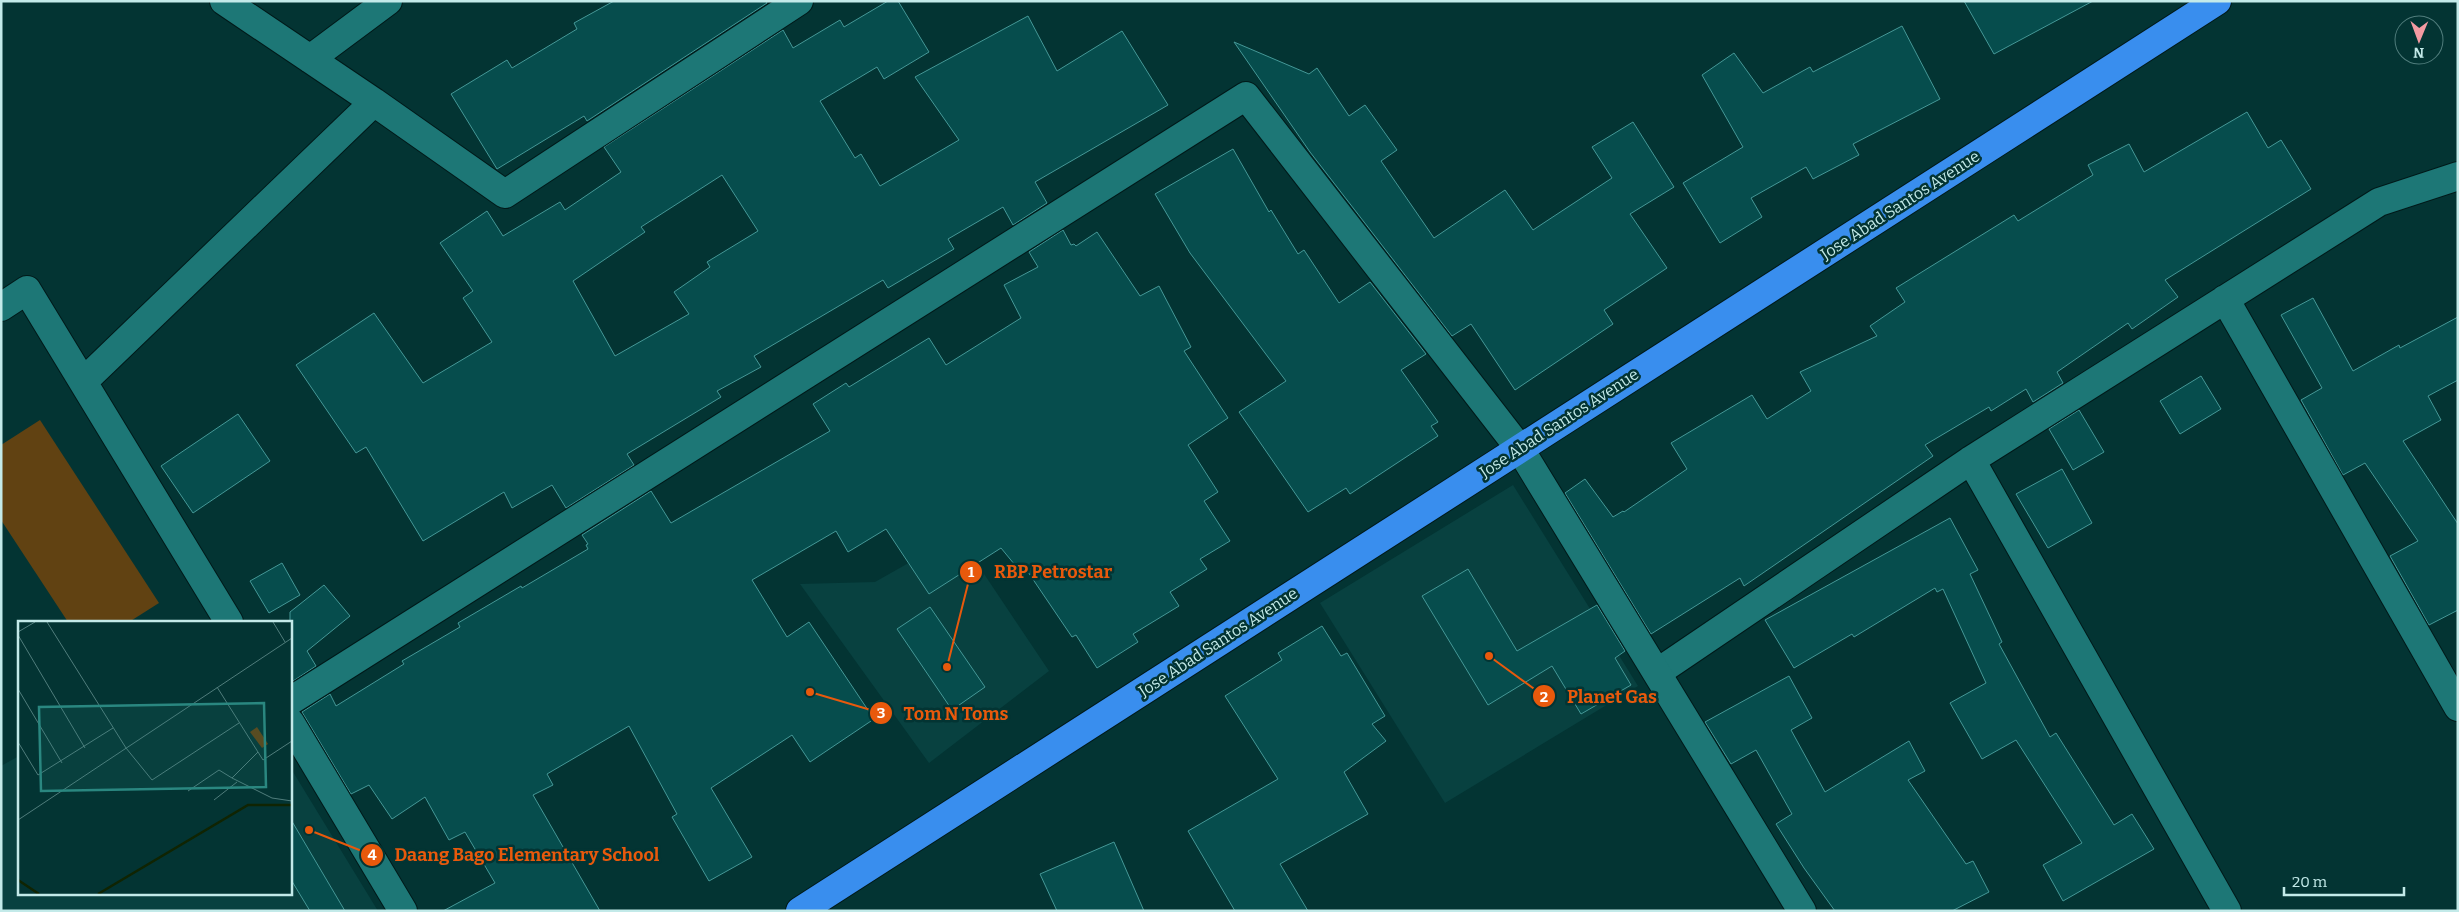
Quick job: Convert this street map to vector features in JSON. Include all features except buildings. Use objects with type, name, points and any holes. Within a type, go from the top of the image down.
[{"type":"highway","name":"Jose Abad Santos Avenue","points":[[800,911],[2217,1]]},
{"type":"street","points":[[224,1],[374,102],[505,194],[799,1]]},
{"type":"street","points":[[310,59],[388,1]]},
{"type":"street","points":[[291,700],[1246,96],[1520,449],[1658,672],[1802,911]]},
{"type":"street","points":[[83,382],[374,102]]},
{"type":"street","points":[[1658,672],[1971,460],[2379,202],[2458,176]]},
{"type":"street","points":[[1,306],[27,290],[228,621]]},
{"type":"street","points":[[2225,299],[2458,707]]},
{"type":"street","points":[[1971,460],[2227,911]]},
{"type":"street","points":[[291,724],[403,911]]},
{"type":"shaded area","points":[[40,420],[159,603],[131,621],[67,621],[1,520],[1,445]]},
{"type":"shaded area","points":[[1513,485],[1638,686],[1445,803],[1320,603]]},
{"type":"shaded area","points":[[958,535],[1049,671],[929,763],[800,584],[875,582]]},
{"type":"shaded area","points":[[18,757],[18,894],[291,894],[291,769],[378,911],[1,911],[1,766]]},
{"type":"place","name":"Planet Gas","points":[[1489,656]]},
{"type":"place","name":"RBP Petrostar","points":[[947,667]]},
{"type":"place","name":"Tom N Toms","points":[[810,692]]},
{"type":"place","name":"Daang Bago Elementary School","points":[[309,830]]}]
